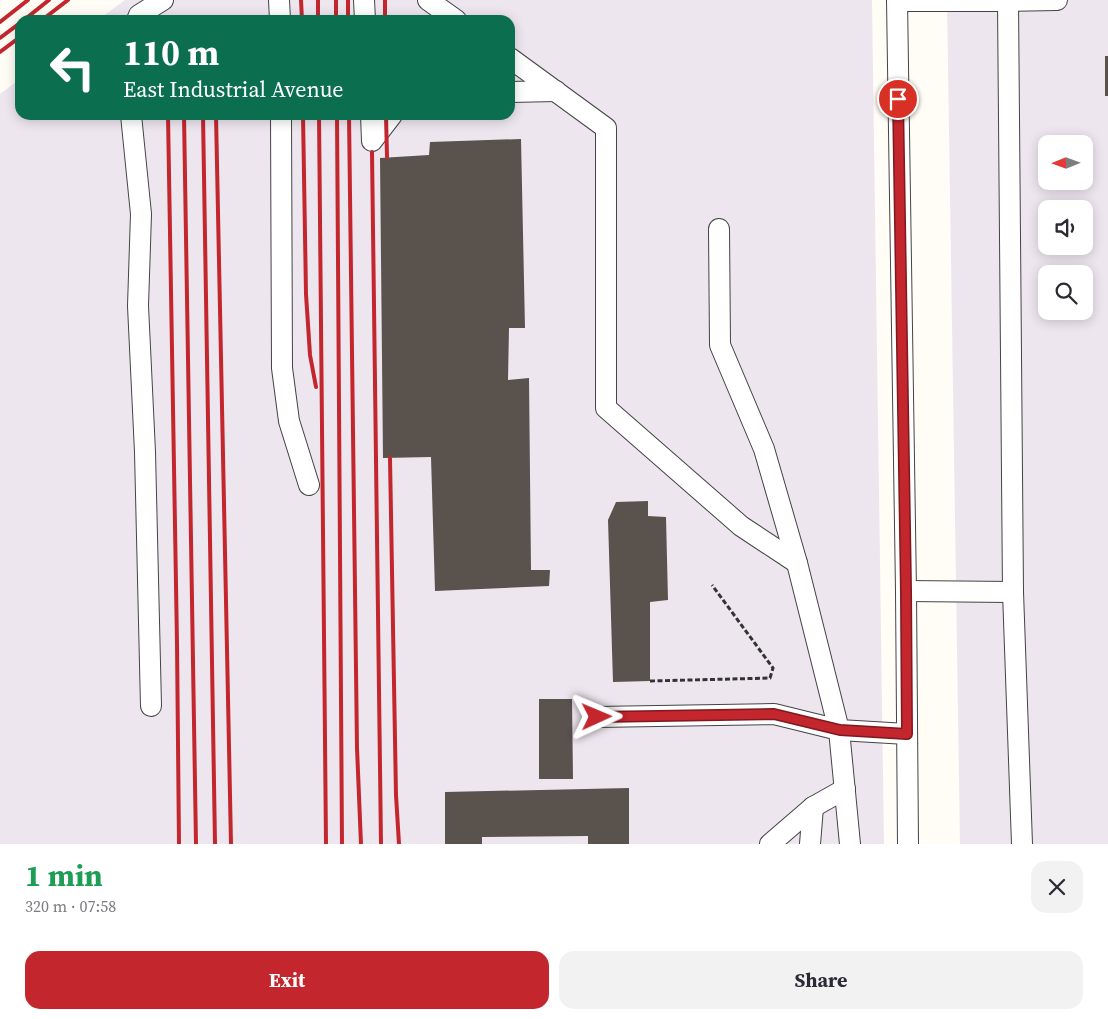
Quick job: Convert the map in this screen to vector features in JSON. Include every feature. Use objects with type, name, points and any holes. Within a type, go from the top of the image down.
[{"type":"street","points":[[139,15],[164,0]]},
{"type":"street","points":[[279,0],[280,15]]},
{"type":"street","points":[[364,0],[365,15]]},
{"type":"street","points":[[428,0],[451,13]]},
{"type":"street","points":[[908,844],[897,0],[1057,0]]},
{"type":"street","points":[[1008,0],[1013,592],[1022,844]]},
{"type":"street","points":[[515,62],[606,128],[606,408],[741,526],[797,562]]},
{"type":"street","points":[[515,92],[556,91]]},
{"type":"street","points":[[132,120],[141,214],[138,306],[145,452],[151,706]]},
{"type":"street","points":[[281,120],[282,368],[289,421],[309,484]]},
{"type":"street","points":[[371,120],[372,141],[388,120]]},
{"type":"street","points":[[719,229],[720,345],[764,449],[797,562],[840,730],[850,844]]},
{"type":"street","points":[[906,591],[1013,592]]},
{"type":"street","points":[[597,717],[774,714],[840,730],[907,734]]},
{"type":"street","points":[[770,844],[813,807],[845,789]]},
{"type":"street","points":[[810,844],[813,807]]},
{"type":"path","points":[[650,681],[770,678],[773,668],[712,585]]},
{"type":"shaded area","points":[[125,0],[872,0],[884,844],[0,844],[0,94],[15,83],[15,120],[515,120],[515,15],[105,15]]},
{"type":"shaded area","points":[[947,0],[1108,0],[1108,844],[960,844]]},
{"type":"building","points":[[1105,56],[1108,56],[1108,96],[1105,96]]},
{"type":"building","points":[[521,139],[525,328],[509,328],[508,380],[529,378],[531,570],[550,570],[549,586],[435,591],[431,457],[383,458],[380,158],[429,155],[430,142]]},
{"type":"building","points":[[648,501],[648,516],[666,517],[668,600],[650,602],[650,681],[613,682],[608,520],[616,502]]},
{"type":"building","points":[[539,699],[572,699],[573,779],[539,779]]},
{"type":"building","points":[[629,788],[629,844],[588,844],[588,836],[482,837],[482,844],[445,844],[445,792]]},
{"type":"railway","points":[[0,22],[28,0]]},
{"type":"railway","points":[[30,15],[49,0]]},
{"type":"railway","points":[[48,15],[68,0]]},
{"type":"railway","points":[[301,0],[302,15]]},
{"type":"railway","points":[[318,0],[318,15]]},
{"type":"railway","points":[[336,0],[336,15]]},
{"type":"railway","points":[[348,0],[348,15]]},
{"type":"railway","points":[[385,0],[385,15]]},
{"type":"railway","points":[[0,38],[15,27]]},
{"type":"railway","points":[[0,52],[15,41]]},
{"type":"railway","points":[[168,120],[179,844]]},
{"type":"railway","points":[[184,120],[196,844]]},
{"type":"railway","points":[[203,120],[215,844]]},
{"type":"railway","points":[[216,120],[231,844]]},
{"type":"railway","points":[[303,120],[306,294],[310,355],[316,387]]},
{"type":"railway","points":[[319,120],[326,844]]},
{"type":"railway","points":[[337,120],[342,844]]},
{"type":"railway","points":[[349,120],[357,748],[361,844]]},
{"type":"railway","points":[[386,120],[387,157]]},
{"type":"railway","points":[[372,152],[381,844]]},
{"type":"railway","points":[[390,458],[396,795],[399,844]]},
{"type":"route","points":[[597,717],[774,714],[840,730],[907,734],[898,99]]}]
